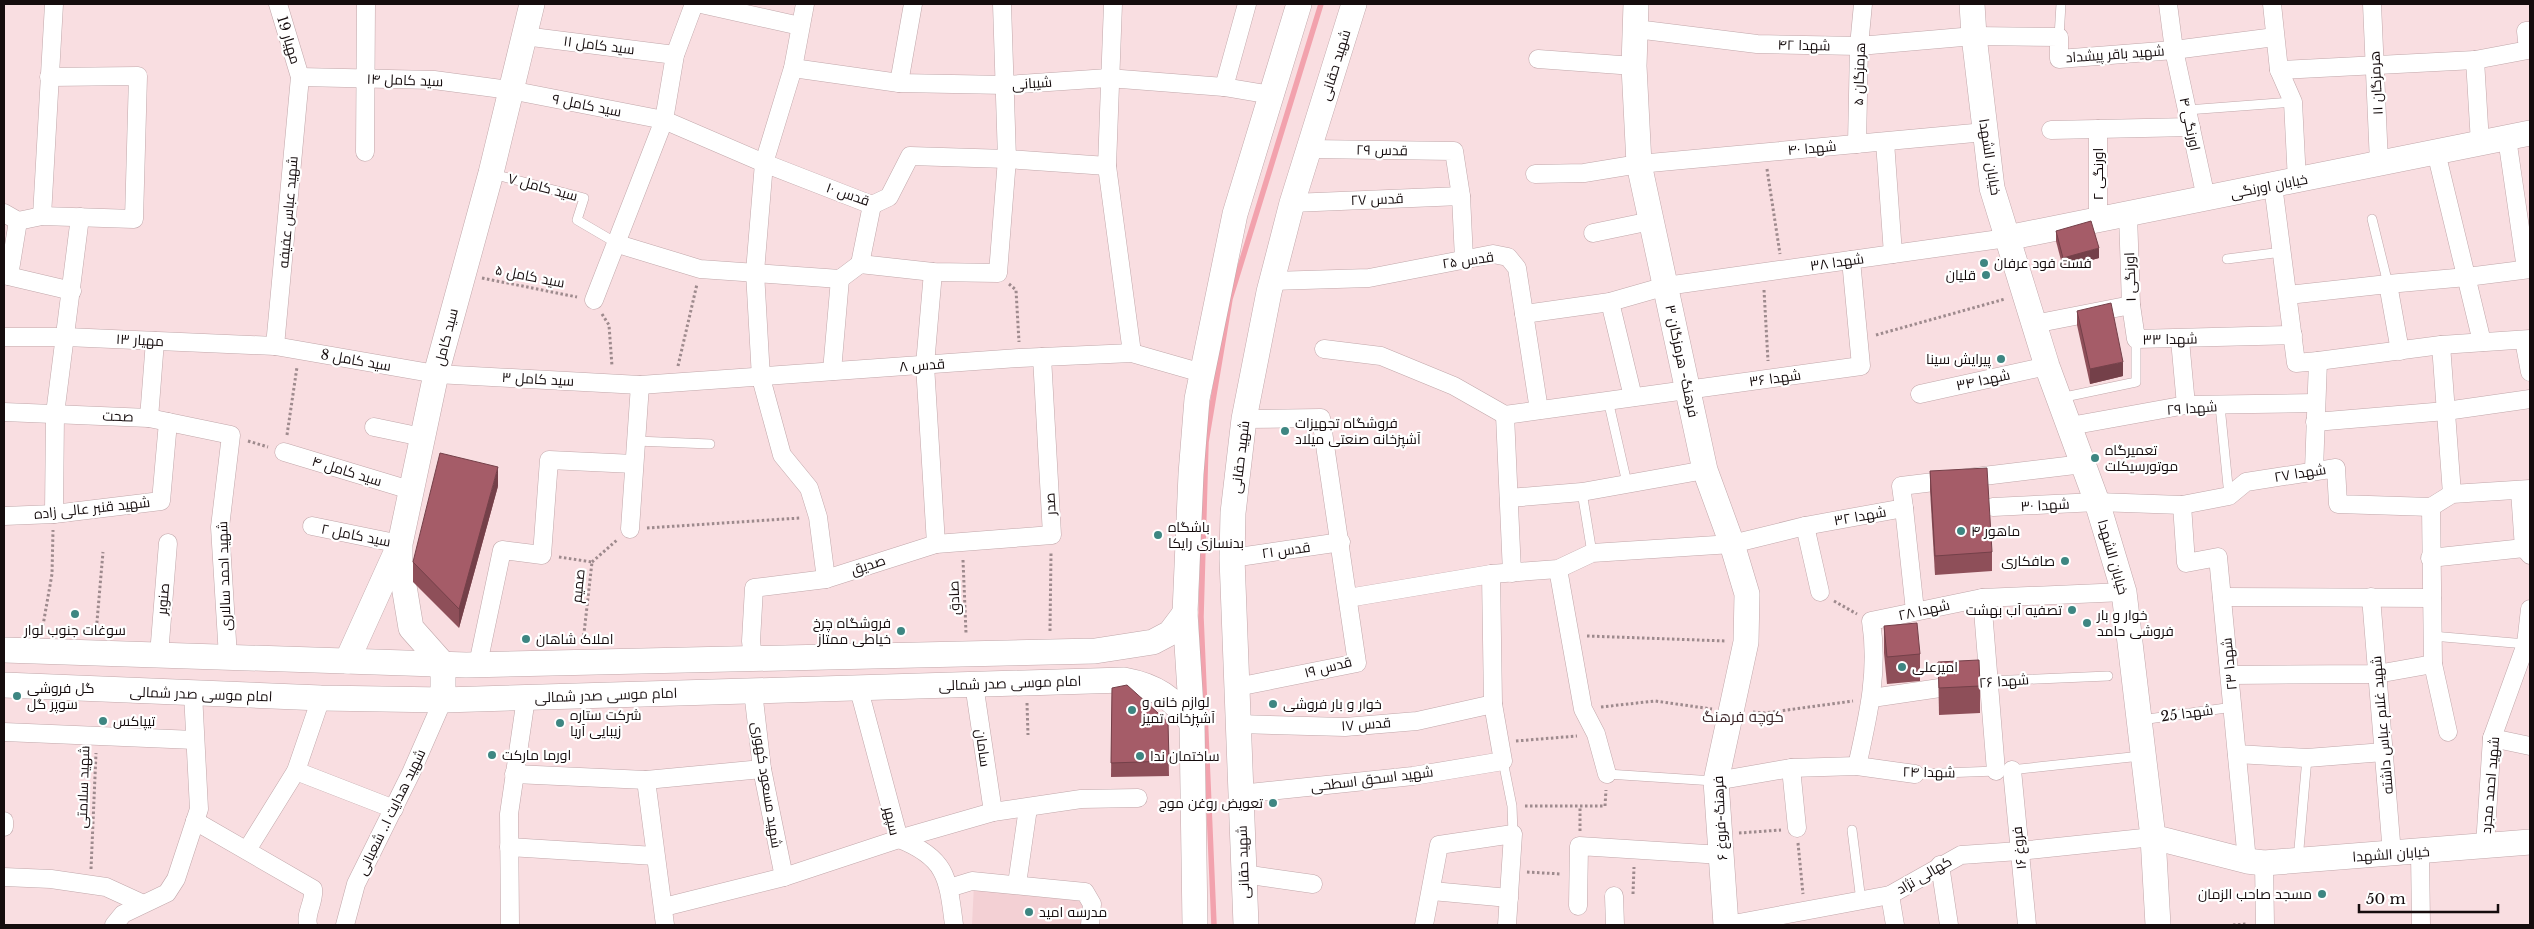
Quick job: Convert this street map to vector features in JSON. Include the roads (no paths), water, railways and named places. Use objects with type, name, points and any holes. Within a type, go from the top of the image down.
[{"type":"main road","name":"سید کامل","points":[[443,664],[412,628],[400,562],[400,544],[436,374],[491,173],[532,4]]},
{"type":"main road","points":[[1195,925],[1192,723],[1186,613],[1191,465],[1196,399],[1235,214],[1270,95],[1300,4]]},
{"type":"main road","name":"شهید حقانی","points":[[1246,925],[1232,558],[1233,513],[1244,419],[1272,281],[1292,203],[1354,4]]},
{"type":"main road","name":"فرهنگ- هرمزگان ۳","points":[[1636,4],[1634,66],[1639,164],[1705,470],[1732,544],[1746,594],[1746,642],[1730,711]]},
{"type":"main road","name":"خیابان الشهدا","points":[[1972,4],[1992,188],[2047,366],[2097,502],[2124,592],[2153,837],[2256,862],[2420,852],[2530,842]]},
{"type":"main road","name":"خیابان اورنگی","points":[[2007,238],[2519,135]]},
{"type":"main road","points":[[347,661],[400,544]]},
{"type":"main road","name":"امام موسی صدر شمالی","points":[[4,650],[443,664],[1095,651],[1153,642],[1170,633],[1186,613]]},
{"type":"main road","points":[[1122,647],[1130,658],[1131,667],[1124,680]]},
{"type":"main road","points":[[443,664],[443,700]]},
{"type":"main road","name":"امام موسی صدر شمالی","points":[[4,685],[321,698],[443,700],[858,686],[1124,680],[1144,684],[1161,692],[1178,704],[1192,723]]},
{"type":"main road","name":"فرهنگ-فروغ ۶","points":[[1727,925],[1716,781],[1730,711]]},
{"type":"main road","points":[[2153,837],[2158,925]]},
{"type":"street","points":[[42,216],[54,4]]},
{"type":"street","name":"مهیار 19","points":[[278,4],[300,77]]},
{"type":"street","points":[[365,152],[366,4]]},
{"type":"street","points":[[594,300],[618,244],[664,120],[675,55],[694,4]]},
{"type":"street","points":[[701,4],[800,26]]},
{"type":"street","points":[[805,4],[794,68],[764,163],[755,272],[761,378],[782,455],[809,488],[818,517],[826,579]]},
{"type":"street","points":[[899,83],[912,4]]},
{"type":"street","points":[[860,264],[934,272],[998,273],[1007,159],[1002,4]]},
{"type":"street","points":[[1112,4],[1108,78],[1107,166],[1132,353]]},
{"type":"street","points":[[1224,87],[1247,4]]},
{"type":"street","name":"هرمزگان ۵","points":[[1857,144],[1859,46],[1863,4]]},
{"type":"street","name":"اورنگی ۴","points":[[2168,4],[2174,50],[2206,198]]},
{"type":"street","points":[[2272,4],[2279,70],[2293,102],[2297,181]]},
{"type":"street","name":"هرمزگان ۱۱","points":[[2372,4],[2379,163]]},
{"type":"street","name":"شهدا ۴۲","points":[[1636,29],[1757,44],[1859,46],[1974,36]]},
{"type":"street","points":[[2279,70],[2529,57],[2526,31],[2530,30]]},
{"type":"street","name":"سید کامل ۱۱","points":[[524,36],[675,55]]},
{"type":"street","name":"شهید باقر پیشداد","points":[[1974,36],[2059,37],[2059,59],[2174,50],[2276,37]]},
{"type":"street","points":[[1538,59],[1634,66]]},
{"type":"street","points":[[2475,60],[2480,143]]},
{"type":"street","name":"شیبانی","points":[[794,68],[899,83],[1006,85],[1108,78],[1224,87],[1270,95]]},
{"type":"street","points":[[49,77],[138,76],[134,219],[42,216],[11,217],[6,276],[72,290]]},
{"type":"street","name":"سید کامل ۱۴","points":[[300,77],[434,80],[510,90]]},
{"type":"street","name":"شهید عباس عفیفه","points":[[275,346],[300,77]]},
{"type":"street","name":"سید کامل ۹","points":[[510,90],[664,120]]},
{"type":"street","points":[[2051,130],[2098,129],[2189,119]]},
{"type":"street","name":"قدس ۱۰","points":[[664,120],[764,163],[872,205],[889,197],[910,156],[1007,159],[1107,166]]},
{"type":"street","name":"اورنگی ۲","points":[[2098,129],[2098,220]]},
{"type":"street","name":"شهدا ۴۰","points":[[1535,174],[1584,172],[1639,164],[1985,132]]},
{"type":"street","points":[[2288,295],[2528,269],[2519,135]]},
{"type":"street","points":[[1885,142],[1893,254]]},
{"type":"street","name":"قدس ۲۹","points":[[1310,148],[1454,151],[1461,196]]},
{"type":"street","points":[[2436,152],[2468,277],[2482,342]]},
{"type":"street","points":[[2273,185],[2294,335],[2296,363],[2440,345],[2527,339],[2530,372]]},
{"type":"street","points":[[1461,196],[1464,259]]},
{"type":"street","name":"قدس ۲۷","points":[[1292,203],[1461,196]]},
{"type":"street","points":[[618,244],[700,269],[840,279],[860,264],[872,205]]},
{"type":"street","name":"اورنگی ۱","points":[[2128,214],[2131,305],[2136,339]]},
{"type":"street","points":[[54,514],[55,414],[80,217]]},
{"type":"street","points":[[1593,233],[1651,220]]},
{"type":"street","name":"شهدا ۳۸","points":[[1524,314],[1610,302],[1666,286],[2007,238]]},
{"type":"street","name":"قدس ۲۵","points":[[1272,281],[1369,278],[1493,254],[1508,257],[1517,268],[1539,410]]},
{"type":"street","name":"شهدا ۳۶","points":[[1505,415],[1861,366],[1851,260]]},
{"type":"street","points":[[934,272],[925,365],[936,544]]},
{"type":"street","points":[[832,371],[840,279]]},
{"type":"street","points":[[2388,284],[2400,351]]},
{"type":"street","points":[[1610,302],[1633,397]]},
{"type":"street","points":[[2034,324],[2131,305]]},
{"type":"street","name":"شهدا ۳۳","points":[[2136,339],[2180,340],[2294,335]]},
{"type":"street","name":"مهیار ۱۳","points":[[4,337],[66,337],[275,346]]},
{"type":"street","points":[[2180,340],[2186,405]]},
{"type":"street","points":[[149,418],[155,341]]},
{"type":"street","points":[[2440,345],[2452,494]]},
{"type":"street","name":"سید کامل 8","points":[[275,346],[436,374]]},
{"type":"street","points":[[1324,349],[1381,356],[1454,386],[1505,415],[1512,573]]},
{"type":"street","name":"قدس ۸","points":[[640,384],[761,378],[1019,358],[1132,353],[1202,373]]},
{"type":"street","name":"صدر","points":[[1042,357],[1052,535]]},
{"type":"street","points":[[2314,470],[2318,361]]},
{"type":"street","name":"شهدا ۳۴","points":[[1920,394],[2047,366]]},
{"type":"street","name":"سید کامل ۳","points":[[436,374],[640,384]]},
{"type":"street","points":[[630,529],[640,384]]},
{"type":"street","points":[[2315,422],[2446,411],[2530,399]]},
{"type":"street","name":"شهدا ۲۹","points":[[2070,426],[2186,405],[2220,406],[2316,403]]},
{"type":"street","name":"صحت","points":[[4,412],[149,418],[231,435]]},
{"type":"street","points":[[1244,419],[1321,418],[1348,598],[1492,574],[1558,568],[1592,553]]},
{"type":"street","name":"شهید قنبر عالی زاده","points":[[4,516],[54,514],[162,501],[168,422]]},
{"type":"street","points":[[374,427],[422,437]]},
{"type":"street","name":"شهید احمد سالاری","points":[[228,657],[220,527],[231,435]]},
{"type":"street","name":"سید کامل ۴","points":[[284,452],[410,490]]},
{"type":"street","points":[[478,664],[502,550],[542,555],[549,460],[634,464]]},
{"type":"street","name":"شهدا ۳۲","points":[[1592,553],[1732,544],[1806,526],[1904,508],[1901,486],[2084,464]]},
{"type":"street","name":"شهدا ۲۷","points":[[2097,502],[2182,505],[2229,496],[2246,482],[2336,468],[2338,504],[2431,506]]},
{"type":"street","points":[[1509,498],[1582,492],[1705,470]]},
{"type":"street","points":[[2430,558],[2527,552],[2525,490],[2452,494],[2431,506],[2430,558],[2433,664],[2448,732]]},
{"type":"street","name":"شهدا ۳۰","points":[[1993,507],[2097,502]]},
{"type":"street","name":"شهدا ۲۳","points":[[2182,505],[2186,563],[2218,557],[2237,754],[2265,925]]},
{"type":"street","points":[[1904,508],[1915,611]]},
{"type":"street","name":"سید کامل ۲","points":[[312,526],[400,544]]},
{"type":"street","points":[[1806,526],[1820,592]]},
{"type":"street","name":"صدیق","points":[[753,659],[751,641],[754,588],[826,579],[936,544],[1052,535]]},
{"type":"street","name":"قدس ۲۱","points":[[1232,558],[1341,542]]},
{"type":"street","name":"صنوبر","points":[[159,655],[168,543]]},
{"type":"street","points":[[1558,568],[1584,709],[1596,734],[1607,774]]},
{"type":"street","points":[[1492,574],[1493,704],[1504,761]]},
{"type":"street","name":"شهدا ۲۸","points":[[1872,698],[1874,643],[1871,621],[1982,598],[2124,592]]},
{"type":"street","name":"شهید غلام عباس داشته","points":[[2371,597],[2392,854]]},
{"type":"street","name":"قدس ۱۹","points":[[1237,687],[1357,663],[1348,598]]},
{"type":"street","name":"فروغ ۱۶","points":[[1982,598],[1988,681],[2019,851],[2027,925]]},
{"type":"street","points":[[2222,598],[2432,598]]},
{"type":"street","name":"شهید احمد مجرد","points":[[2485,846],[2492,738],[2525,663],[2530,613]]},
{"type":"street","points":[[2230,675],[2377,674],[2433,664]]},
{"type":"street","name":"شهدا ۲۶","points":[[1872,698],[1988,681]]},
{"type":"street","name":"سامان","points":[[974,684],[993,812]]},
{"type":"street","name":"سپهر","points":[[664,907],[784,877],[899,839],[858,686]]},
{"type":"street","name":"شهید مسعود کهوری","points":[[753,691],[762,769],[784,877]]},
{"type":"street","points":[[114,925],[123,914],[141,903],[167,893],[176,879],[199,808],[193,693]]},
{"type":"street","points":[[247,850],[296,771],[321,698]]},
{"type":"street","points":[[510,925],[509,847],[514,774],[526,698]]},
{"type":"street","points":[[1857,766],[1872,698]]},
{"type":"street","name":"شهید هدایت ا.. شعبانی","points":[[345,925],[356,884],[394,809],[443,700]]},
{"type":"street","name":"قدس ۱۷","points":[[1238,724],[1345,727],[1408,722],[1493,704]]},
{"type":"street","points":[[4,732],[195,740]]},
{"type":"street","points":[[2492,738],[2530,746]]},
{"type":"street","points":[[2237,754],[2307,758],[2384,752]]},
{"type":"street","name":"شهید اسحق اسطحی","points":[[1240,794],[1413,776],[1504,761]]},
{"type":"street","name":"شهدا ۲۴","points":[[1716,781],[1791,768],[1857,766],[1915,774]]},
{"type":"street","points":[[1791,768],[1797,828]]},
{"type":"street","points":[[514,774],[646,780],[762,769]]},
{"type":"street","points":[[296,771],[394,809]]},
{"type":"street","points":[[646,780],[665,925]]},
{"type":"street","points":[[899,839],[993,812],[1081,799],[1138,798]]},
{"type":"street","points":[[1017,884],[1028,808]]},
{"type":"street","points":[[4,821],[4,827]]},
{"type":"street","points":[[195,821],[312,889],[314,894],[307,919],[308,925]]},
{"type":"street","points":[[1424,925],[1440,845],[1513,834],[1507,925]]},
{"type":"street","name":"کهالی نژاد","points":[[1727,925],[1890,895],[1961,855],[2153,837]]},
{"type":"street","points":[[899,839],[927,853],[939,864],[949,888],[954,925]]},
{"type":"street","points":[[1578,906],[1579,846],[1634,849],[1720,845]]},
{"type":"street","points":[[509,847],[655,856]]},
{"type":"street","points":[[2420,852],[2421,925]]},
{"type":"street","points":[[1940,866],[1949,925]]},
{"type":"street","points":[[1243,874],[1313,884]]},
{"type":"street","points":[[4,877],[106,887],[141,903]]},
{"type":"street","points":[[949,888],[972,881],[1085,892],[1092,904],[1090,925]]},
{"type":"street","points":[[1432,891],[1509,898]]},
{"type":"street","points":[[1890,895],[1895,925]]},
{"type":"street","points":[[1614,896],[1615,925]]},
{"type":"lane","points":[[2059,37],[2061,4]]},
{"type":"lane","points":[[2189,119],[2293,102]]},
{"type":"lane","name":"سید کامل ۷","points":[[491,173],[584,198],[576,220],[618,244]]},
{"type":"lane","points":[[2372,219],[2388,284]]},
{"type":"lane","points":[[2227,259],[2282,252]]},
{"type":"lane","name":"شهدا ۳۳","points":[[2059,398],[2136,382],[2136,339]]},
{"type":"lane","points":[[1608,400],[1627,484]]},
{"type":"lane","points":[[2220,406],[2229,496]]},
{"type":"lane","points":[[636,441],[710,444]]},
{"type":"lane","points":[[1582,492],[1592,553]]},
{"type":"lane","points":[[2432,636],[2526,644]]},
{"type":"lane","name":"شهدا ۲۶","points":[[1988,681],[2108,676]]},
{"type":"lane","name":"شهدا 25","points":[[2140,720],[2233,707]]},
{"type":"lane","name":"شهدا ۲۴","points":[[1915,774],[2004,770],[2144,756]]},
{"type":"lane","points":[[2298,860],[2307,758]]},
{"type":"lane","points":[[1504,761],[1512,806],[1513,834]]},
{"type":"lane","points":[[1607,774],[1716,781]]},
{"type":"lane","points":[[1852,830],[1861,901]]},
{"type":"waterway","points":[[1214,925],[1201,617],[1206,442],[1230,299],[1321,4]]},
{"type":"place","name":"فست فود عرفان","points":[[1984,263]]},
{"type":"place","name":"قلیان","points":[[1986,275]]},
{"type":"place","name":"پیرایش سینا","points":[[2001,359]]},
{"type":"place","name":"فروشگاه تجهیزات آشپزخانه صنعتی میلاد","points":[[1285,431]]},
{"type":"place","name":"تعمیرگاه موتورسیکلت","points":[[2095,458]]},
{"type":"place","name":"ماهور ۴","points":[[1961,531]]},
{"type":"place","name":"باشگاه بدنسازی رایکا","points":[[1158,535]]},
{"type":"place","name":"صافکاری","points":[[2065,561]]},
{"type":"place","name":"تصفیه آب بهشت","points":[[2072,610]]},
{"type":"place","name":"سوغات جنوب لوار","points":[[75,614]]},
{"type":"place","name":"خوار و بار فروشی حامد","points":[[2087,623]]},
{"type":"place","name":"فروشگاه چرخ خیاطی ممتاز","points":[[901,631]]},
{"type":"place","name":"املاک شاهان","points":[[526,639]]},
{"type":"place","name":"امیرعلی","points":[[1902,667]]},
{"type":"place","name":"گل فروشی سوپر گل","points":[[17,696]]},
{"type":"place","name":"خوار و بار فروشی","points":[[1273,704]]},
{"type":"place","name":"لوازم خانه و آشپزخانه تمیز","points":[[1132,710]]},
{"type":"place","name":"تیپاکس","points":[[103,721]]},
{"type":"place","name":"شرکت ستاره زیبایی آریا","points":[[560,723]]},
{"type":"place","name":"اورما مارکت","points":[[492,755]]},
{"type":"place","name":"ساختمان ندا","points":[[1140,756]]},
{"type":"place","name":"تعویض روغن موج","points":[[1273,803]]},
{"type":"place","name":"مسجد صاحب الزمان","points":[[2322,894]]},
{"type":"place","name":"مدرسه امید","points":[[1029,912]]},
{"type":"district","name":"کوچه فرهنگ","points":[[1743,717]]}]
